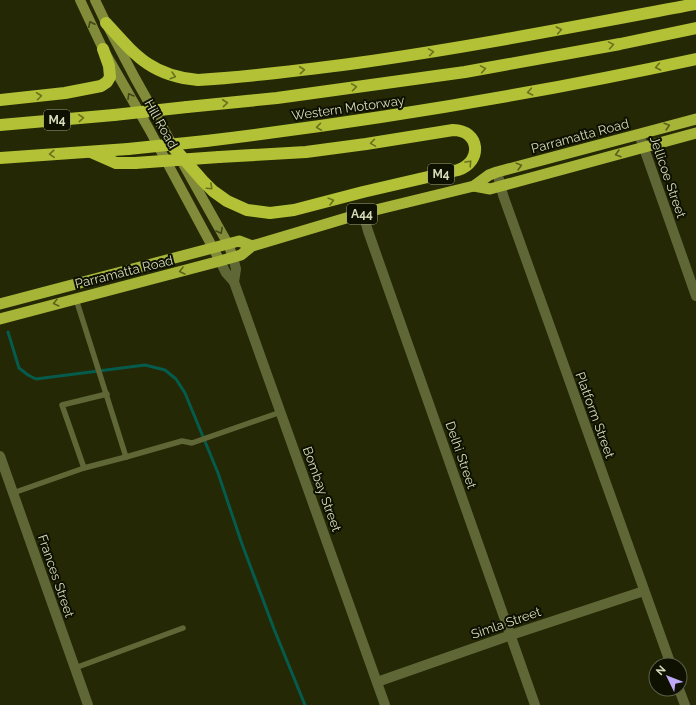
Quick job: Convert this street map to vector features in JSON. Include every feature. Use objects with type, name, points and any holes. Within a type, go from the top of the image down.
[{"type":"highway","points":[[106,23],[130,50],[147,64],[169,75],[198,80],[316,69],[409,56],[540,34],[696,4]]},
{"type":"highway","name":"Western Motorway","points":[[0,124],[114,115],[277,98],[465,72],[620,44],[696,28]]},
{"type":"highway","points":[[0,100],[65,93],[101,86],[107,82],[110,77],[109,66],[103,49]]},
{"type":"highway","name":"Western Motorway","points":[[0,158],[128,149],[206,141],[409,114],[505,97],[696,59]]},
{"type":"highway","name":"Parramatta Road","points":[[0,318],[241,255],[252,246],[363,213],[474,186],[489,175],[497,172],[696,118]]},
{"type":"highway","name":"M4","points":[[91,152],[116,164],[136,163],[219,157],[306,152],[453,130],[464,132],[470,136],[475,152],[469,165],[458,170],[294,210],[270,213],[247,210],[227,201],[203,181],[174,148]]},
{"type":"highway","name":"Parramatta Road","points":[[474,186],[490,189],[500,187],[696,133]]},
{"type":"highway","name":"Parramatta Road","points":[[0,304],[239,241],[252,246]]},
{"type":"main road","name":"Hill Road","points":[[80,0],[103,49],[150,129],[220,261]]},
{"type":"main road","name":"Hill Road","points":[[95,0],[174,148],[228,244],[233,257]]},
{"type":"street","name":"Jellicoe Street","points":[[639,134],[696,296]]},
{"type":"street","name":"Platform Street","points":[[497,172],[500,187],[668,657]]},
{"type":"street","name":"Delhi Street","points":[[363,213],[368,231],[535,705]]},
{"type":"street","name":"Bombay Street","points":[[233,257],[236,269],[234,282]]},
{"type":"street","name":"Bombay Street","points":[[220,261],[226,273],[234,282],[385,705]]},
{"type":"street","name":"Frances Street","points":[[0,456],[88,705]]},
{"type":"street","name":"Simla Street","points":[[377,682],[511,635],[644,591]]},
{"type":"lane","points":[[76,298],[126,456]]},
{"type":"lane","points":[[84,468],[62,405],[107,394]]},
{"type":"lane","points":[[13,493],[84,468],[126,456],[182,441],[192,443],[281,412]]},
{"type":"lane","points":[[75,668],[183,628]]},
{"type":"waterway","points":[[8,332],[19,368],[36,379],[145,365],[165,370],[176,379],[185,393],[218,473],[242,544],[305,705]]}]
